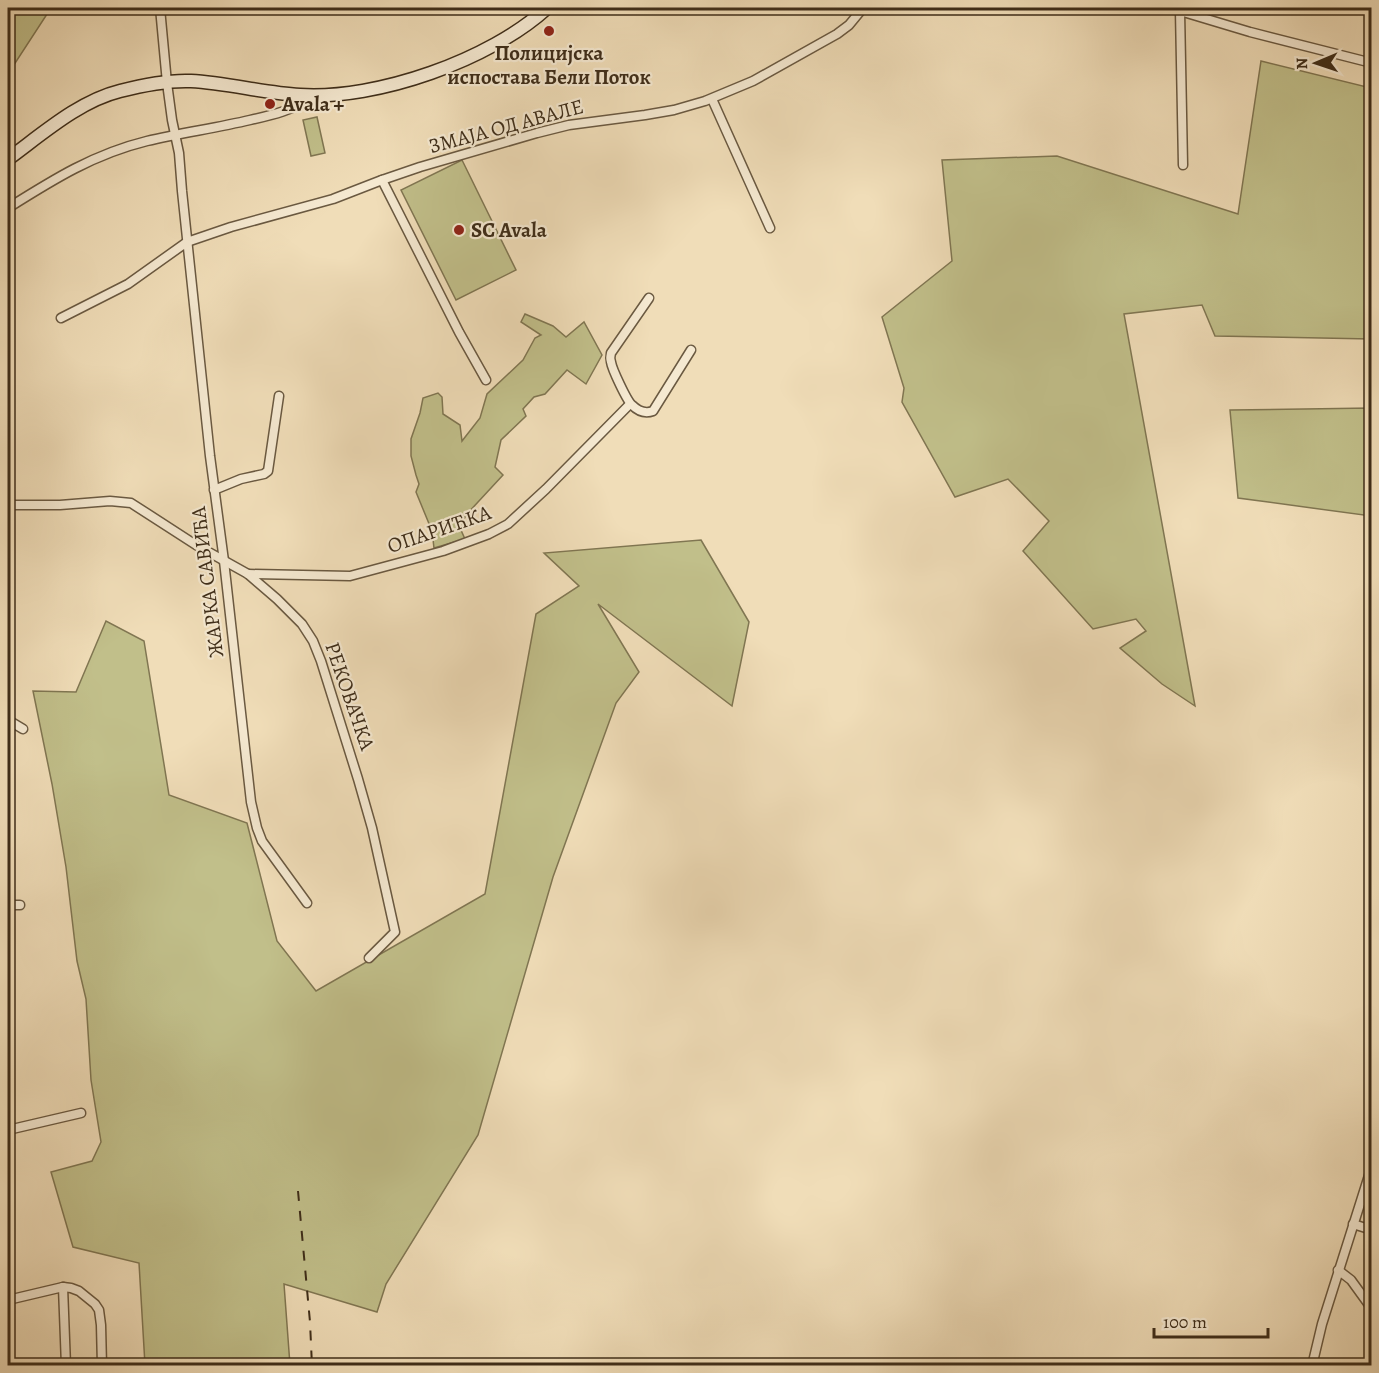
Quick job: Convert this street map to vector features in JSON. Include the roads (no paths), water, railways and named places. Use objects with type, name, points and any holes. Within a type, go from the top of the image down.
[{"type":"main road","points":[[8,159],[96,99],[126,89],[192,81],[313,96],[353,92],[414,78],[457,62],[497,43],[527,25],[541,10]]},
{"type":"street","name":"ЖАРКА САВИЋА","points":[[160,8],[167,83],[179,153],[214,490],[251,802],[262,841],[307,903]]},
{"type":"street","name":"ЗМАЈА ОД АВАЛЕ","points":[[61,318],[128,284],[187,242],[333,199],[420,167],[570,125],[674,110],[712,99],[753,81],[837,34],[849,25],[862,8]]},
{"type":"street","points":[[1170,8],[1250,32],[1371,63]]},
{"type":"street","points":[[1180,11],[1183,165]]},
{"type":"street","points":[[8,208],[50,181],[112,151],[271,115],[296,107],[313,96]]},
{"type":"street","points":[[712,99],[770,228]]},
{"type":"street","points":[[382,180],[459,332],[486,380]]},
{"type":"street","points":[[649,298],[610,357],[630,404],[644,412],[653,411],[691,350]]},
{"type":"street","points":[[214,490],[268,471],[279,396]]},
{"type":"street","name":"ОПАРИЋКА","points":[[248,574],[350,576],[443,551],[489,534],[508,524],[630,404]]},
{"type":"street","name":"РЕКОВАЧКА","points":[[8,505],[52,506],[110,501],[131,503],[196,545],[248,574],[302,624],[313,642],[324,669],[366,806],[396,932],[369,958]]},
{"type":"street","points":[[8,720],[23,729]]},
{"type":"street","points":[[8,905],[20,905]]},
{"type":"street","points":[[8,1130],[81,1113]]},
{"type":"street","points":[[1312,1365],[1338,1270],[1371,1166]]},
{"type":"street","points":[[1353,1224],[1371,1230]]},
{"type":"street","points":[[1338,1270],[1351,1280],[1371,1309]]},
{"type":"street","points":[[8,1300],[63,1287],[79,1291],[99,1310],[102,1365]]},
{"type":"street","points":[[63,1287],[66,1365]]},
{"type":"railway","points":[[298,1191],[312,1366]]},
{"type":"place","name":"Полицијска испостава Бели Поток","points":[[549,31]]},
{"type":"place","name":"Avala +","points":[[270,104]]},
{"type":"place","name":"SC Avala","points":[[459,230]]}]
